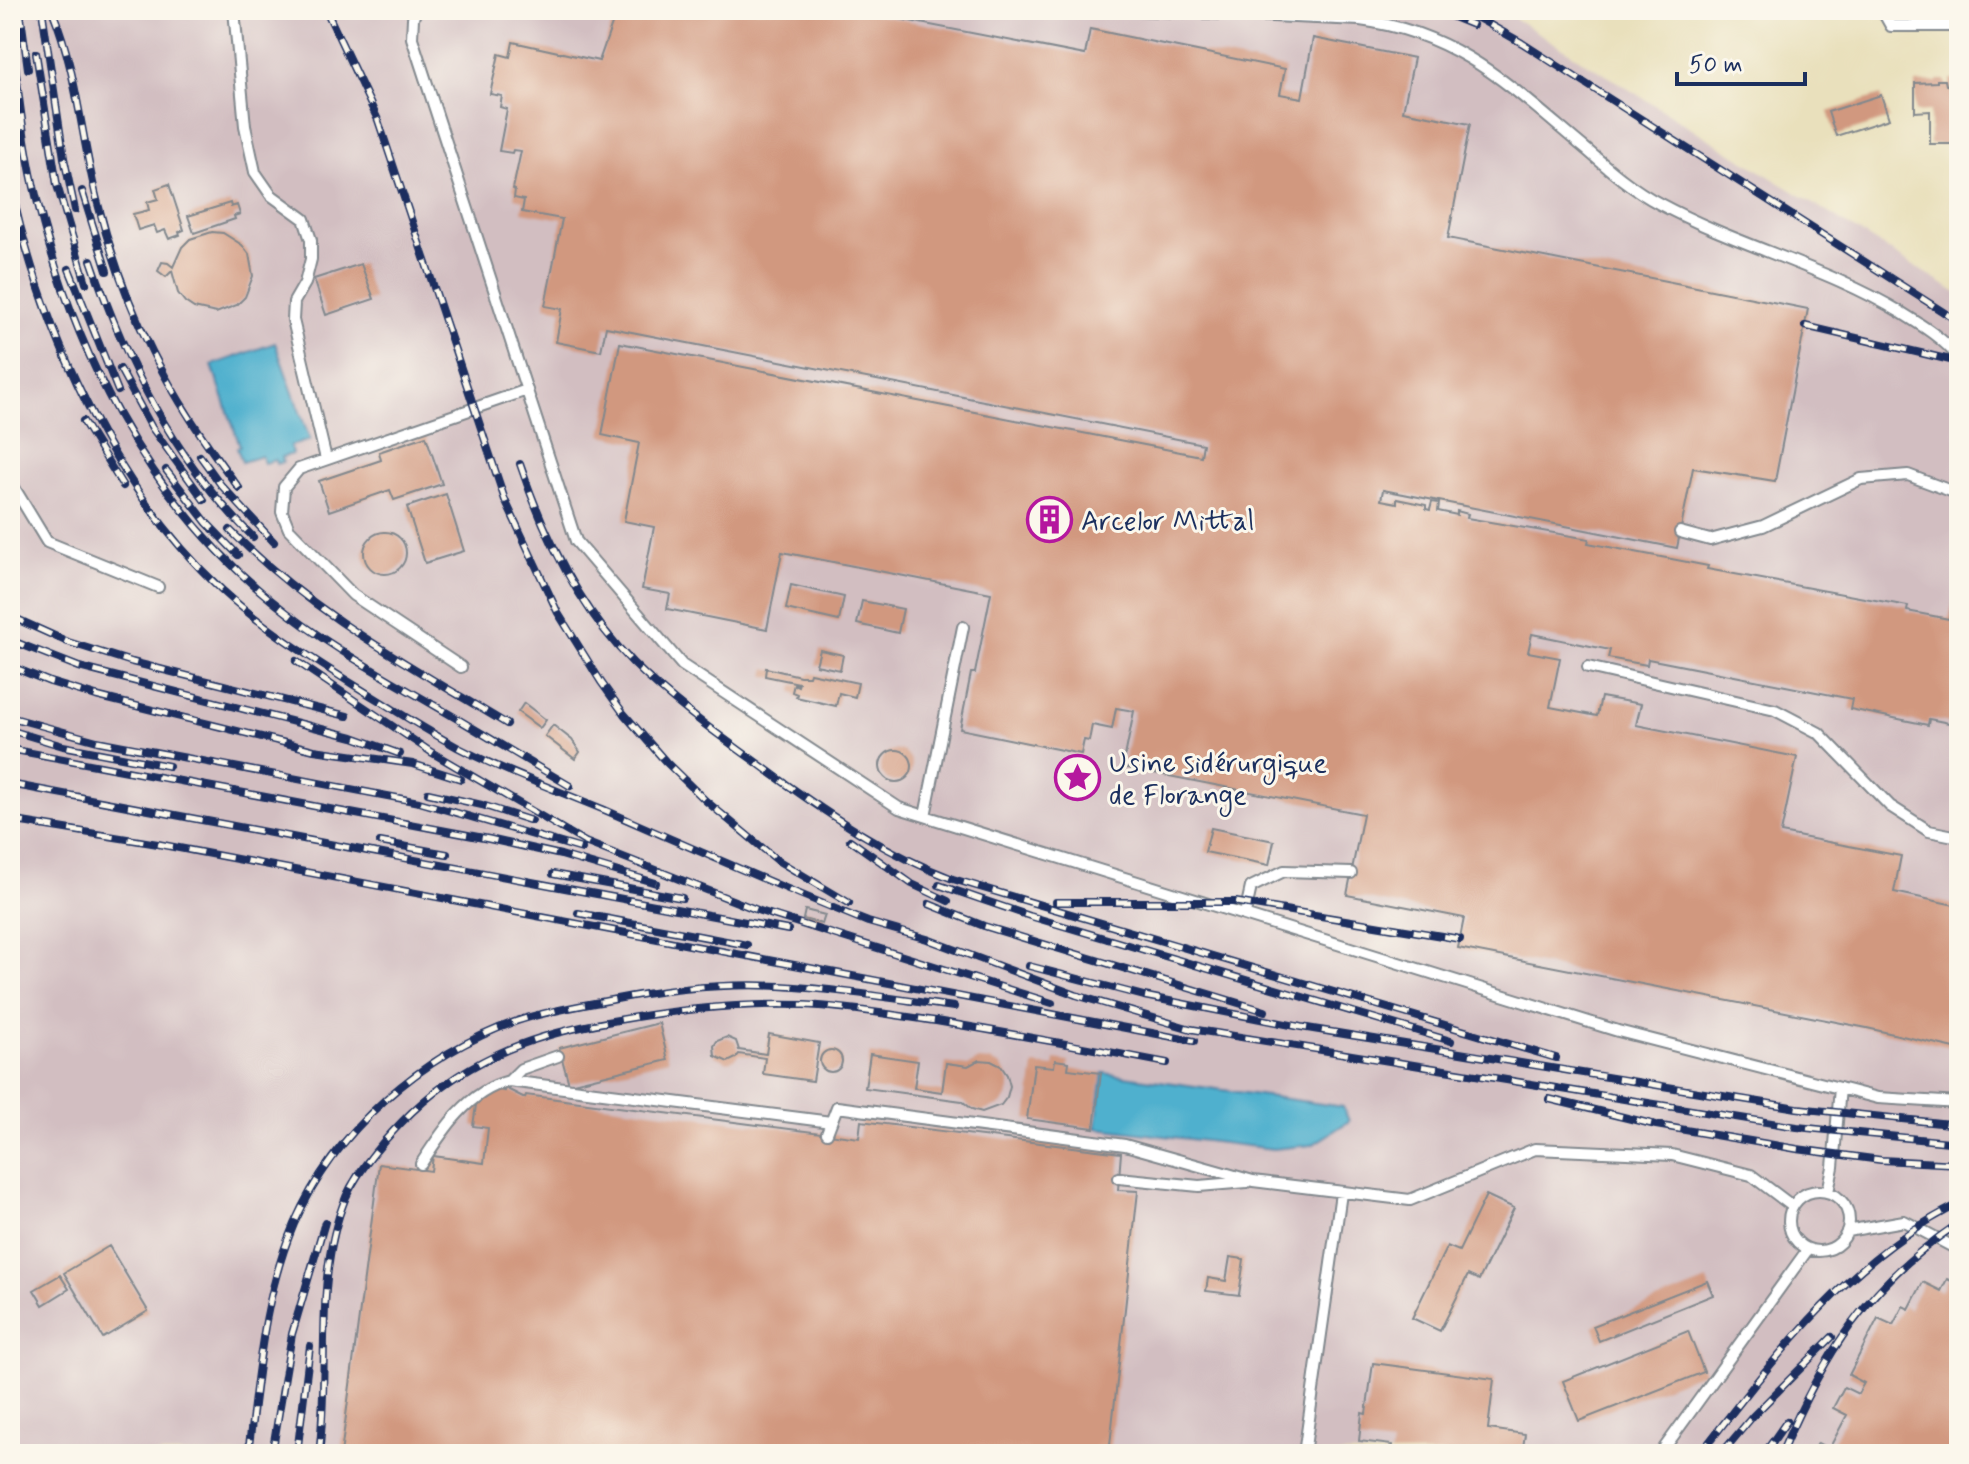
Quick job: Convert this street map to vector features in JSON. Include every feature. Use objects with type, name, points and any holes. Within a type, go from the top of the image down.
[{"type":"lane","points":[[234,10],[245,126],[255,172],[271,195],[304,219],[311,240],[311,259],[305,283],[294,302],[293,320],[326,459]]},
{"type":"lane","points":[[416,10],[412,38],[576,541],[682,665],[899,808],[1618,1031],[1878,1098],[1959,1103]]},
{"type":"lane","points":[[1137,10],[1360,20],[1387,23],[1443,42],[1499,76],[1609,169],[1646,196],[1695,221],[1843,281],[1876,298],[1923,326],[1959,358]]},
{"type":"lane","points":[[1882,10],[1891,26],[1959,26]]},
{"type":"lane","points":[[461,667],[353,595],[289,529],[282,512],[284,487],[299,469],[527,390]]},
{"type":"lane","points":[[1680,532],[1710,540],[1763,526],[1861,479],[1908,475],[1959,494]]},
{"type":"lane","points":[[10,481],[47,542],[158,587]]},
{"type":"lane","points":[[925,816],[963,627]]},
{"type":"lane","points":[[1588,667],[1775,710],[1819,733],[1890,806],[1929,831],[1959,837]]},
{"type":"lane","points":[[1245,914],[1251,887],[1284,871],[1351,873]]},
{"type":"lane","points":[[509,1081],[521,1069],[558,1056]]},
{"type":"lane","points":[[421,1164],[439,1137],[476,1095],[495,1084],[509,1081],[829,1128],[837,1107],[1125,1145],[1253,1181],[1410,1200],[1535,1149],[1672,1155],[1751,1175],[1792,1206]]},
{"type":"lane","points":[[1828,1192],[1840,1088]]},
{"type":"lane","points":[[1939,1102],[1959,1095]]},
{"type":"lane","points":[[1119,1178],[1199,1186],[1253,1181]]},
{"type":"lane","points":[[1828,1192],[1837,1196],[1848,1212],[1847,1231],[1843,1240],[1827,1250],[1808,1249],[1799,1244],[1789,1227],[1792,1206],[1808,1193],[1828,1192]]},
{"type":"lane","points":[[1304,1454],[1341,1193]]},
{"type":"lane","points":[[1847,1231],[1904,1221],[1959,1250]]},
{"type":"lane","points":[[1947,1243],[1959,1239]]},
{"type":"lane","points":[[1660,1454],[1808,1249]]},
{"type":"shaded area","points":[[10,10],[1501,10],[1959,294],[1959,1454],[10,1454]]},
{"type":"water","points":[[275,343],[310,440],[290,446],[292,454],[282,457],[283,462],[276,464],[275,460],[264,463],[261,456],[242,462],[237,448],[240,446],[212,365]]},
{"type":"water","points":[[1103,1073],[1343,1107],[1349,1121],[1312,1145],[1273,1149],[1096,1128]]},
{"type":"building","name":"Arcelor Mittal","points":[[617,10],[853,10],[1085,55],[1090,29],[1285,69],[1280,94],[1302,98],[1313,38],[1414,58],[1403,111],[1470,124],[1448,238],[1808,309],[1775,481],[1693,468],[1677,548],[1383,490],[1381,500],[1397,503],[1397,499],[1426,505],[1426,509],[1430,510],[1432,502],[1439,503],[1438,511],[1457,515],[1457,511],[1468,514],[1467,518],[1589,539],[1588,543],[1708,566],[1707,569],[1908,606],[1907,611],[1949,619],[1959,578],[1959,725],[1929,719],[1928,725],[1850,709],[1852,699],[1648,659],[1647,665],[1608,658],[1610,650],[1532,634],[1528,652],[1560,658],[1550,707],[1597,716],[1601,697],[1641,704],[1636,725],[1797,757],[1781,833],[1901,856],[1894,892],[1959,906],[1959,1049],[1867,1028],[1458,948],[1464,918],[1347,895],[1363,814],[1123,767],[1134,711],[1116,708],[1112,729],[1092,725],[1089,741],[1084,740],[1081,754],[960,729],[991,593],[782,552],[767,629],[667,609],[670,594],[642,589],[654,527],[624,521],[639,443],[602,435],[620,343],[1201,456],[1203,444],[606,327],[601,351],[556,342],[562,309],[545,306],[562,219],[522,212],[524,200],[514,198],[513,189],[521,151],[499,151],[507,109],[500,107],[502,96],[490,94],[499,54],[510,57],[513,42],[599,61]]},
{"type":"building","points":[[1945,80],[1946,85],[1950,86],[1950,80],[1959,80],[1959,144],[1930,144],[1930,111],[1915,112],[1915,83]]},
{"type":"building","points":[[1881,95],[1889,119],[1836,136],[1828,112]]},
{"type":"building","points":[[169,184],[184,230],[169,239],[165,230],[157,233],[154,225],[138,230],[133,214],[149,210],[147,202],[158,199],[155,189]]},
{"type":"building","points":[[230,203],[231,207],[237,205],[240,214],[234,216],[235,219],[194,233],[188,216]]},
{"type":"building","points":[[212,232],[223,233],[242,245],[249,254],[253,276],[245,297],[237,305],[216,313],[194,308],[185,302],[178,293],[172,271],[166,277],[158,271],[162,262],[173,267],[182,247],[190,239]]},
{"type":"building","points":[[361,264],[374,299],[326,315],[314,279]]},
{"type":"building","points":[[426,436],[442,484],[394,500],[390,490],[329,511],[319,481],[381,460],[379,452]]},
{"type":"building","points":[[446,494],[464,551],[425,563],[407,507]]},
{"type":"building","points":[[385,532],[400,538],[406,553],[400,568],[385,574],[370,568],[364,553],[370,538]]},
{"type":"building","points":[[791,585],[844,597],[839,621],[786,609]]},
{"type":"building","points":[[862,601],[903,609],[898,633],[857,624]]},
{"type":"building","points":[[820,650],[843,655],[840,670],[816,665]]},
{"type":"building","points":[[766,668],[800,676],[809,676],[810,673],[858,683],[855,697],[839,693],[836,706],[796,697],[797,694],[792,692],[794,684],[798,686],[799,683],[765,676]]},
{"type":"building","points":[[524,703],[546,720],[540,728],[518,712]]},
{"type":"building","points":[[553,725],[572,740],[580,752],[575,759],[545,736]]},
{"type":"building","points":[[896,750],[907,755],[912,766],[907,777],[896,782],[885,777],[880,766],[885,755]]},
{"type":"building","points":[[1211,828],[1274,841],[1269,865],[1205,852]]},
{"type":"building","points":[[805,910],[825,915],[822,924],[803,919]]},
{"type":"building","points":[[659,1023],[668,1060],[569,1084],[559,1048]]},
{"type":"building","points":[[769,1034],[819,1043],[813,1081],[763,1074],[765,1058],[739,1054],[728,1062],[715,1056],[717,1041],[727,1037],[736,1041],[739,1050],[766,1054]]},
{"type":"building","points":[[827,1050],[835,1050],[842,1061],[835,1072],[827,1072],[820,1065],[820,1057]]},
{"type":"building","points":[[870,1054],[918,1061],[914,1088],[942,1092],[946,1063],[968,1066],[979,1060],[1001,1066],[1010,1086],[1001,1105],[982,1112],[962,1101],[865,1088]]},
{"type":"building","points":[[1055,1060],[1069,1062],[1068,1069],[1101,1073],[1094,1128],[1027,1119],[1034,1065],[1054,1067]]},
{"type":"building","points":[[505,1088],[525,1098],[526,1095],[859,1138],[861,1121],[1121,1153],[1118,1190],[1138,1191],[1109,1454],[341,1454],[379,1164],[431,1171],[433,1156],[484,1163],[488,1128],[473,1126],[476,1105],[493,1089],[504,1091]]},
{"type":"building","points":[[1486,1195],[1514,1208],[1479,1280],[1468,1275],[1440,1331],[1412,1318],[1447,1246],[1459,1251]]},
{"type":"building","points":[[109,1246],[148,1311],[103,1338],[64,1273]]},
{"type":"building","points":[[1230,1257],[1244,1259],[1239,1295],[1206,1291],[1208,1278],[1226,1281]]},
{"type":"building","points":[[60,1275],[69,1289],[43,1305],[34,1290]]},
{"type":"building","points":[[1959,1276],[1959,1454],[1812,1454],[1818,1443],[1829,1449],[1847,1415],[1833,1408],[1844,1387],[1858,1394],[1864,1383],[1849,1375],[1878,1318],[1893,1325],[1903,1306],[1909,1309],[1923,1282],[1941,1291],[1947,1279],[1954,1282]]},
{"type":"building","points":[[1707,1281],[1713,1295],[1599,1341],[1593,1326]]},
{"type":"building","points":[[1688,1331],[1704,1372],[1579,1421],[1563,1381]]},
{"type":"building","points":[[1373,1363],[1494,1379],[1488,1429],[1525,1434],[1522,1454],[1390,1454],[1392,1445],[1359,1441]]},
{"type":"railway","points":[[20,10],[28,69]]},
{"type":"railway","points":[[42,10],[75,210]]},
{"type":"railway","points":[[52,10],[73,80],[97,200],[121,280],[152,352],[171,386],[239,488]]},
{"type":"railway","points":[[326,10],[378,120],[505,500],[558,613],[624,714],[666,762],[706,801],[777,860],[849,903]]},
{"type":"railway","points":[[1436,10],[1473,25]]},
{"type":"railway","points":[[1464,10],[1522,43],[1959,322]]},
{"type":"railway","points":[[10,25],[34,187],[68,304],[118,414],[185,514],[226,559],[288,614],[361,663],[570,786]]},
{"type":"railway","points":[[36,53],[57,185],[86,283]]},
{"type":"railway","points":[[10,183],[23,238],[41,293],[86,403],[147,504],[183,549],[222,590],[286,640],[405,717],[475,756],[868,922],[927,939],[1076,995],[1191,1029],[1797,1127],[1959,1143]]},
{"type":"railway","points":[[82,191],[107,271]]},
{"type":"railway","points":[[91,260],[120,336],[156,408],[199,475],[253,537]]},
{"type":"railway","points":[[69,269],[118,391]]},
{"type":"railway","points":[[1805,326],[1959,362]]},
{"type":"railway","points":[[120,369],[152,428],[204,500]]},
{"type":"railway","points":[[83,421],[123,486]]},
{"type":"railway","points":[[200,456],[221,485],[274,542]]},
{"type":"railway","points":[[520,464],[565,570],[596,619],[633,663],[684,708],[738,749],[861,834],[953,879],[1556,1058]]},
{"type":"railway","points":[[166,470],[207,523],[238,555]]},
{"type":"railway","points":[[230,530],[328,613],[507,724]]},
{"type":"railway","points":[[10,616],[68,642],[132,662],[347,716]]},
{"type":"railway","points":[[10,640],[79,667],[353,737],[400,754]]},
{"type":"railway","points":[[296,661],[431,752],[585,842],[760,911],[1052,1003]]},
{"type":"railway","points":[[10,666],[96,696],[314,750],[413,764],[461,779]]},
{"type":"railway","points":[[10,717],[97,741],[419,802],[582,849]]},
{"type":"railway","points":[[10,730],[63,746],[169,766]]},
{"type":"railway","points":[[10,749],[489,839],[561,855],[656,883]]},
{"type":"railway","points":[[10,784],[788,930]]},
{"type":"railway","points":[[428,793],[482,805],[532,821]]},
{"type":"railway","points":[[10,820],[158,844],[1194,1041]]},
{"type":"railway","points":[[850,840],[912,884],[948,901]]},
{"type":"railway","points":[[380,842],[447,854]]},
{"type":"railway","points":[[553,874],[682,898]]},
{"type":"railway","points":[[939,885],[1030,916],[1451,1041]]},
{"type":"railway","points":[[1056,902],[1236,902],[1460,939]]},
{"type":"railway","points":[[929,904],[984,926],[1265,1011]]},
{"type":"railway","points":[[578,913],[747,945]]},
{"type":"railway","points":[[1029,966],[1144,996],[1301,1027],[1797,1108],[1959,1125]]},
{"type":"railway","points":[[248,1454],[268,1308],[294,1224],[311,1190],[357,1127],[415,1075],[447,1054],[482,1036],[540,1014],[632,996],[695,988],[737,985],[802,987],[954,1007]]},
{"type":"railway","points":[[319,1454],[329,1259],[346,1197],[375,1152],[412,1112],[458,1075],[483,1061],[534,1040],[589,1025],[688,1010],[804,1005],[936,1021],[1167,1063]]},
{"type":"railway","points":[[1549,1099],[1656,1125],[1797,1149],[1881,1160],[1959,1164]]},
{"type":"railway","points":[[1700,1454],[1785,1348],[1848,1282],[1882,1252],[1919,1226],[1959,1204]]},
{"type":"railway","points":[[272,1454],[292,1334],[325,1222]]},
{"type":"railway","points":[[1781,1454],[1814,1385],[1851,1324],[1898,1271],[1959,1223]]},
{"type":"railway","points":[[1721,1454],[1753,1416],[1832,1337]]},
{"type":"railway","points":[[297,1454],[310,1346]]},
{"type":"railway","points":[[1764,1454],[1787,1421]]},
{"type":"place","name":"Arcelor Mittal","points":[[1050,520]]},
{"type":"place","name":"Usine sidérurgique de Florange","points":[[1078,778]]}]
